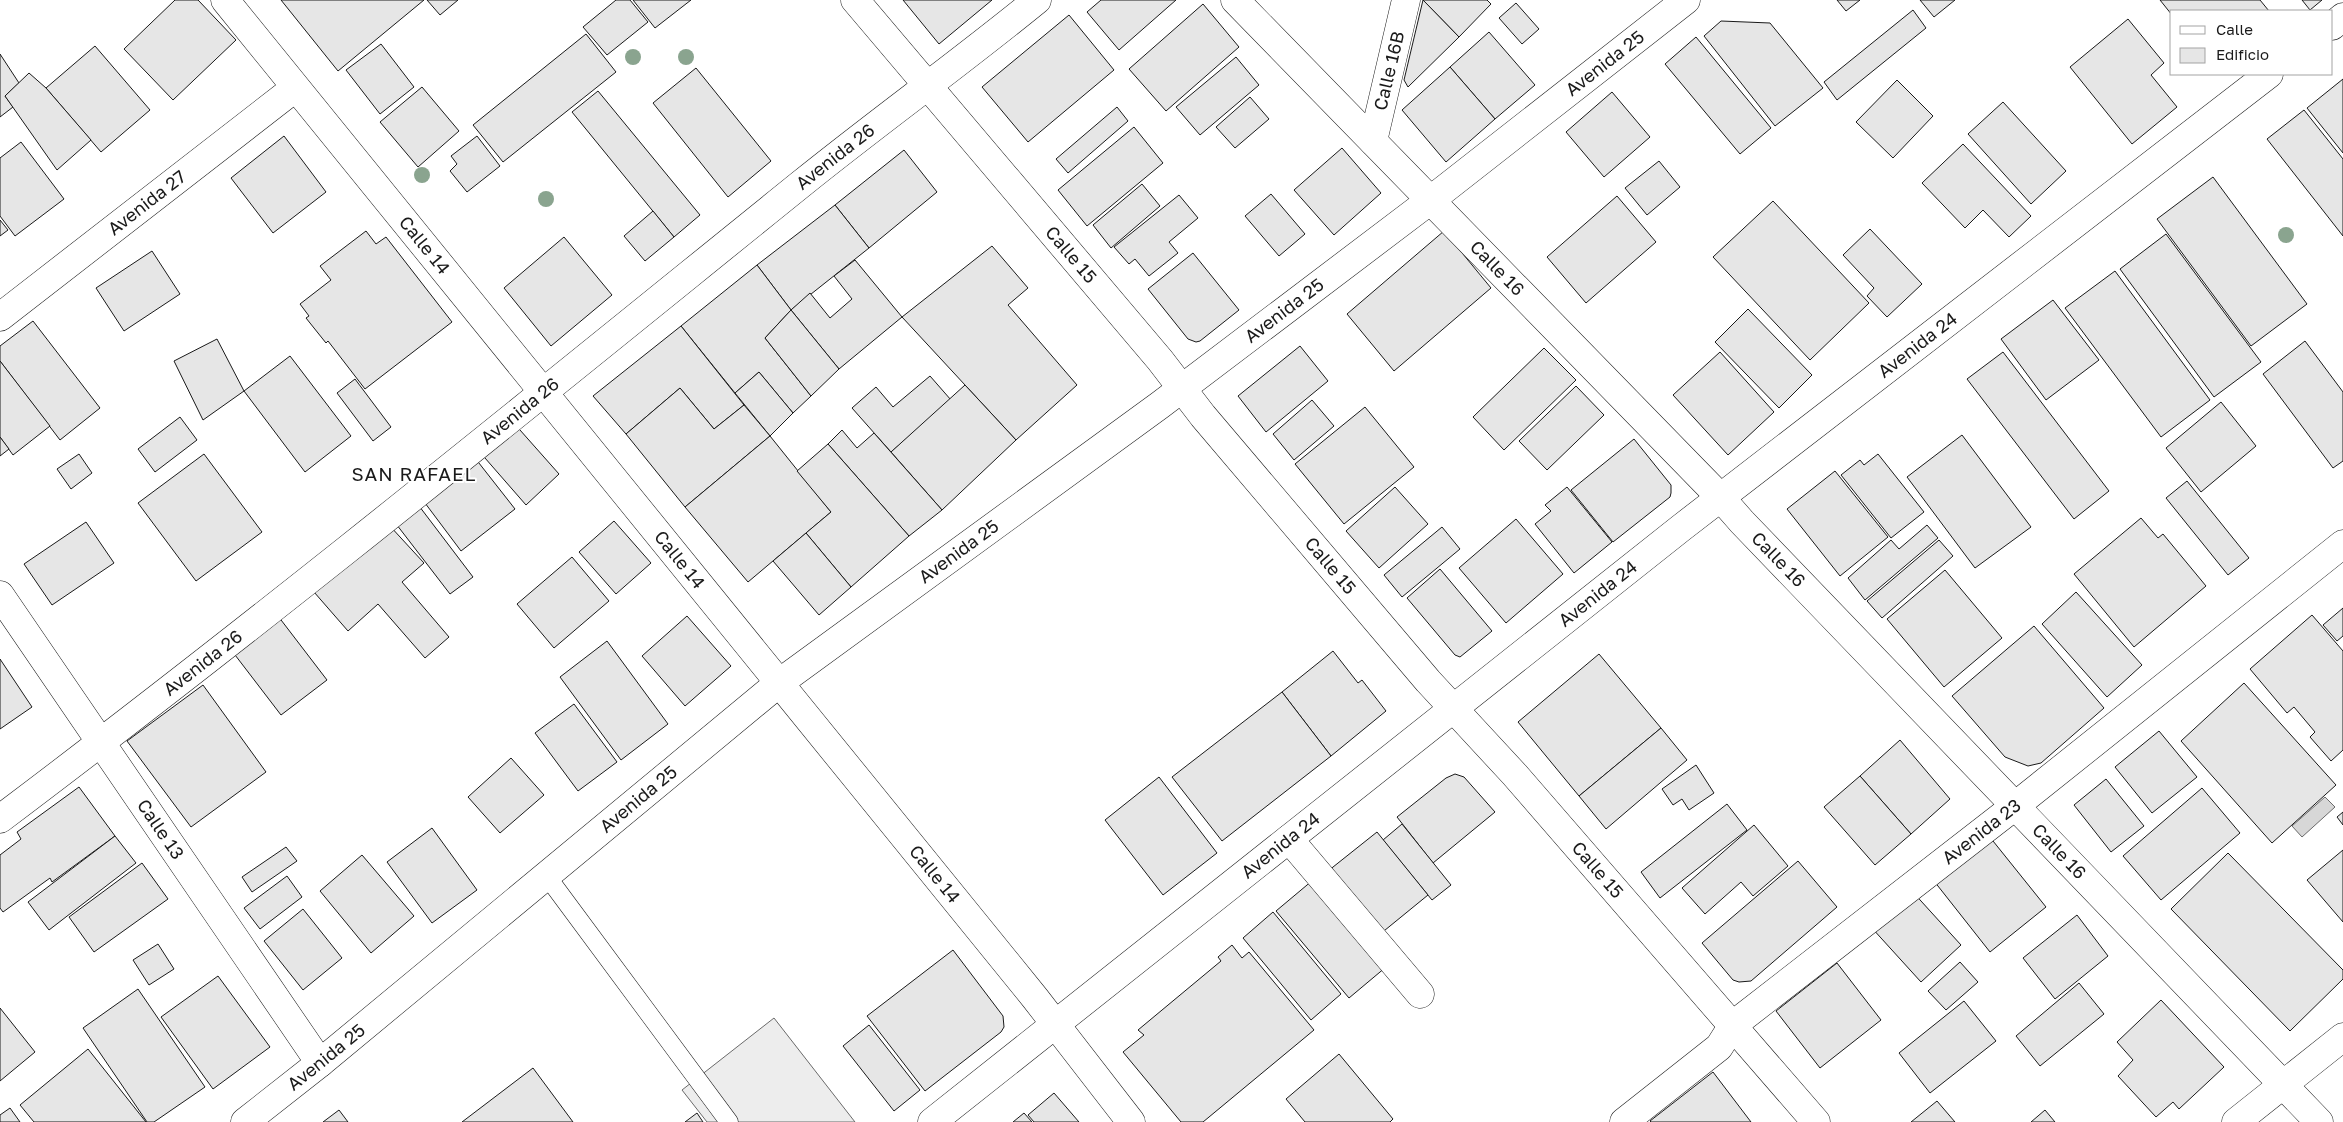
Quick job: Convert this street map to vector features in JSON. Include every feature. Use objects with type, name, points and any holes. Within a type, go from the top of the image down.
[{"type":"street","name":"Calle 14","points":[[225,0],[544,391],[1056,1025],[1131,1122]]},
{"type":"street","name":"Calle 15","points":[[855,0],[1181,388],[1202,416],[1454,709],[1515,775],[1816,1122]]},
{"type":"street","name":"Avenida 26","points":[[0,819],[100,743],[544,391],[881,119],[965,58],[1037,0]]},
{"type":"street","name":"Calle 16","points":[[1235,0],[1721,498],[1748,529],[2319,1122]]},
{"type":"street","name":"Calle 16B","points":[[1372,141],[1406,0]]},
{"type":"street","name":"Avenida 25","points":[[245,1122],[320,1063],[779,683],[1181,388],[1432,200],[1686,0]]},
{"type":"street","points":[[2333,25],[2343,17]]},
{"type":"street","name":"Avenida 24","points":[[932,1122],[1721,498],[2268,75]]},
{"type":"street","name":"Avenida 27","points":[[0,317],[295,88]]},
{"type":"street","name":"Avenida 23","points":[[1624,1122],[1718,1047],[1733,1025],[2016,806],[2343,544]]},
{"type":"street","name":"Calle 13","points":[[0,595],[320,1063]]},
{"type":"street","points":[[1289,839],[1420,994]]},
{"type":"street","points":[[2236,1122],[2343,1038]]},
{"type":"lane","points":[[546,875],[729,1122]]},
{"type":"shaded area","points":[[2325,797],[2335,807],[2302,837],[2292,826]]},
{"type":"shaded area","points":[[774,1018],[855,1122],[707,1122],[682,1090]]},
{"type":"building","points":[[175,0],[198,0],[236,40],[173,100],[124,49]]},
{"type":"building","points":[[281,0],[424,0],[338,71]]},
{"type":"building","points":[[427,0],[458,0],[440,15]]},
{"type":"building","points":[[616,0],[630,0],[648,22],[607,55],[583,27]]},
{"type":"building","points":[[633,0],[691,0],[655,28]]},
{"type":"building","points":[[903,0],[992,0],[939,44]]},
{"type":"building","points":[[1101,0],[1176,0],[1119,50],[1087,12]]},
{"type":"building","points":[[1423,0],[1487,0],[1491,4],[1459,37]]},
{"type":"building","points":[[1423,0],[1459,37],[1408,87],[1404,80]]},
{"type":"building","points":[[1837,0],[1860,0],[1846,11]]},
{"type":"building","points":[[1920,0],[1955,0],[1934,17]]},
{"type":"building","points":[[2160,0],[2260,0],[2268,10],[2170,10],[2170,12]]},
{"type":"building","points":[[2302,0],[2322,0],[2310,10]]},
{"type":"building","points":[[1516,3],[1539,29],[1522,44],[1499,18]]},
{"type":"building","points":[[1203,4],[1239,47],[1166,111],[1129,69]]},
{"type":"building","points":[[1913,10],[1926,28],[1837,100],[1824,82]]},
{"type":"building","points":[[1069,15],[1114,70],[1028,142],[982,87]]},
{"type":"building","points":[[2128,19],[2164,63],[2151,75],[2177,107],[2132,144],[2070,67]]},
{"type":"building","points":[[1721,21],[1770,23],[1823,88],[1775,126],[1704,36]]},
{"type":"building","points":[[1489,32],[1535,85],[1495,119],[1450,67]]},
{"type":"building","points":[[586,34],[616,72],[503,162],[473,125]]},
{"type":"building","points":[[1696,37],[1771,128],[1740,154],[1665,64]]},
{"type":"building","points":[[381,44],[414,87],[380,114],[346,70]]},
{"type":"building","points":[[95,46],[150,110],[101,152],[46,88]]},
{"type":"building","points":[[0,54],[19,83],[5,96],[13,107],[0,117]]},
{"type":"building","points":[[1236,57],[1259,85],[1200,135],[1176,107]]},
{"type":"building","points":[[1450,67],[1495,119],[1446,162],[1402,110]]},
{"type":"building","points":[[696,68],[771,161],[728,197],[653,103]]},
{"type":"building","points":[[29,73],[46,88],[91,140],[57,170],[5,96]]},
{"type":"building","points":[[2343,79],[2343,153],[2307,108]]},
{"type":"building","points":[[1897,80],[1933,116],[1893,158],[1856,122]]},
{"type":"building","points":[[422,87],[459,131],[418,167],[380,122]]},
{"type":"building","points":[[598,91],[700,215],[674,237],[572,112]]},
{"type":"building","points":[[1612,92],[1650,137],[1604,177],[1566,132]]},
{"type":"building","points":[[1250,97],[1269,119],[1235,148],[1216,127]]},
{"type":"building","points":[[2003,102],[2066,171],[2031,204],[1968,134]]},
{"type":"building","points":[[1117,107],[1128,121],[1068,173],[1056,159]]},
{"type":"building","points":[[2304,110],[2343,159],[2343,236],[2267,139]]},
{"type":"building","points":[[1134,127],[1163,163],[1087,226],[1058,190]]},
{"type":"building","points":[[284,136],[326,192],[273,233],[231,178]]},
{"type":"building","points":[[477,136],[500,166],[467,192],[450,171],[457,164],[451,156]]},
{"type":"building","points":[[21,142],[64,199],[15,236],[0,216],[0,158]]},
{"type":"building","points":[[1963,144],[2031,216],[2009,237],[1983,210],[1965,228],[1922,183]]},
{"type":"building","points":[[1342,148],[1381,193],[1334,235],[1294,190]]},
{"type":"building","points":[[904,150],[937,192],[869,248],[835,205]]},
{"type":"building","points":[[1659,161],[1680,187],[1647,215],[1625,188]]},
{"type":"building","points":[[2213,177],[2307,304],[2251,346],[2157,219]]},
{"type":"building","points":[[1142,184],[1160,206],[1111,248],[1093,225]]},
{"type":"building","points":[[1271,194],[1305,234],[1279,256],[1245,216]]},
{"type":"building","points":[[1179,195],[1198,218],[1169,242],[1178,253],[1149,276],[1135,259],[1129,264],[1114,247]]},
{"type":"building","points":[[1617,196],[1656,242],[1586,303],[1547,257]]},
{"type":"building","points":[[1773,201],[1869,303],[1810,360],[1713,257]]},
{"type":"building","points":[[835,205],[869,248],[791,310],[757,265]]},
{"type":"building","points":[[653,211],[674,237],[645,261],[624,236]]},
{"type":"building","points":[[0,220],[8,230],[0,236]]},
{"type":"building","points":[[1870,229],[1922,284],[1887,317],[1867,296],[1874,288],[1843,255]]},
{"type":"building","points":[[366,231],[376,244],[386,237],[452,322],[365,389],[328,341],[326,343],[306,318],[309,316],[300,304],[331,280],[320,266]]},
{"type":"building","points":[[1444,231],[1491,288],[1394,371],[1347,314]]},
{"type":"building","points":[[2166,234],[2261,362],[2214,397],[2120,269]]},
{"type":"building","points":[[564,237],[612,295],[551,346],[504,288]]},
{"type":"building","points":[[992,246],[1028,288],[1008,305],[1077,385],[1016,440],[902,317]]},
{"type":"building","points":[[152,251],[180,294],[124,331],[96,288]]},
{"type":"building","points":[[1193,253],[1239,310],[1200,341],[1196,342],[1188,339],[1148,289]]},
{"type":"building","points":[[855,260],[902,317],[839,369],[791,310],[810,293],[830,318],[852,299],[834,276]]},
{"type":"building","points":[[757,265],[791,310],[765,338],[811,396],[793,413],[759,372],[735,393],[681,326]]},
{"type":"building","points":[[2115,271],[2210,400],[2161,437],[2065,308]]},
{"type":"building","points":[[2053,300],[2099,360],[2046,400],[2001,339]]},
{"type":"building","points":[[1748,309],[1812,375],[1779,408],[1715,342]]},
{"type":"building","points":[[791,310],[839,369],[811,396],[765,338]]},
{"type":"building","points":[[33,321],[100,408],[60,440],[0,361],[0,346]]},
{"type":"building","points":[[681,326],[744,405],[714,429],[680,388],[626,434],[593,396]]},
{"type":"building","points":[[217,339],[244,391],[203,420],[174,361]]},
{"type":"building","points":[[2305,341],[2343,392],[2343,461],[2333,468],[2263,374]]},
{"type":"building","points":[[1300,346],[1328,381],[1266,432],[1238,396]]},
{"type":"building","points":[[1544,348],[1576,380],[1504,450],[1473,417]]},
{"type":"building","points":[[1720,352],[1774,412],[1728,455],[1673,395]]},
{"type":"building","points":[[2003,352],[2109,491],[2074,519],[1967,379]]},
{"type":"building","points":[[290,356],[351,436],[305,472],[244,391]]},
{"type":"building","points":[[0,361],[50,426],[13,455],[0,437]]},
{"type":"building","points":[[759,372],[793,413],[770,436],[735,393]]},
{"type":"building","points":[[930,376],[951,400],[891,452],[852,408],[876,387],[893,407]]},
{"type":"building","points":[[355,379],[391,427],[373,441],[337,393]]},
{"type":"building","points":[[965,385],[1016,440],[942,510],[891,452]]},
{"type":"building","points":[[1576,386],[1604,415],[1547,470],[1519,441]]},
{"type":"building","points":[[680,388],[714,429],[744,405],[770,436],[685,507],[626,434]]},
{"type":"building","points":[[1312,400],[1334,426],[1294,460],[1273,434]]},
{"type":"building","points":[[2221,402],[2256,446],[2201,492],[2166,448]]},
{"type":"building","points":[[1365,407],[1414,467],[1344,524],[1295,464]]},
{"type":"building","points":[[180,417],[197,440],[155,472],[138,449]]},
{"type":"building","points":[[512,421],[559,474],[526,505],[478,450]]},
{"type":"building","points":[[842,430],[857,448],[874,433],[942,510],[909,536],[828,444]]},
{"type":"building","points":[[1962,435],[2031,527],[1975,568],[1907,477]]},
{"type":"building","points":[[770,436],[831,512],[748,582],[685,507]]},
{"type":"building","points":[[0,437],[9,449],[0,456]]},
{"type":"building","points":[[1634,439],[1671,485],[1671,493],[1670,497],[1613,542],[1571,490]]},
{"type":"building","points":[[828,444],[909,536],[851,587],[806,533],[831,512],[797,471]]},
{"type":"building","points":[[79,454],[92,473],[71,489],[57,469]]},
{"type":"building","points":[[204,454],[262,532],[196,581],[138,503]]},
{"type":"building","points":[[1878,454],[1924,512],[1891,538],[1841,475],[1860,460],[1864,465]]},
{"type":"building","points":[[475,458],[515,509],[461,551],[422,499]]},
{"type":"building","points":[[1835,471],[1888,537],[1840,576],[1787,509]]},
{"type":"building","points":[[2187,481],[2249,558],[2228,575],[2166,498]]},
{"type":"building","points":[[1395,487],[1428,524],[1379,568],[1346,531]]},
{"type":"building","points":[[1567,487],[1612,542],[1574,573],[1535,524],[1551,511],[1545,505]]},
{"type":"building","points":[[413,498],[473,577],[450,594],[390,516]]},
{"type":"building","points":[[2141,518],[2158,538],[2163,534],[2206,586],[2134,647],[2074,574]]},
{"type":"building","points":[[1516,519],[1563,574],[1506,623],[1459,568]]},
{"type":"building","points":[[614,521],[651,563],[616,594],[579,552]]},
{"type":"building","points":[[86,522],[114,563],[52,605],[24,564]]},
{"type":"building","points":[[389,525],[424,563],[402,582],[449,637],[425,658],[378,604],[348,631],[314,592]]},
{"type":"building","points":[[1927,525],[1938,538],[1865,600],[1848,578],[1891,540],[1899,549]]},
{"type":"building","points":[[1442,527],[1460,549],[1402,597],[1384,575]]},
{"type":"building","points":[[806,533],[851,587],[819,615],[773,561]]},
{"type":"building","points":[[1939,540],[1953,556],[1882,618],[1867,601]]},
{"type":"building","points":[[572,557],[609,601],[554,648],[517,604]]},
{"type":"building","points":[[1440,569],[1492,631],[1460,657],[1455,655],[1407,598]]},
{"type":"building","points":[[1945,570],[2002,638],[1944,687],[1887,619]]},
{"type":"building","points":[[2076,592],[2142,665],[2107,697],[2042,624]]},
{"type":"building","points":[[2343,608],[2343,636],[2337,641],[2323,625]]},
{"type":"building","points":[[2312,615],[2343,651],[2343,750],[2331,761],[2310,737],[2315,732],[2294,707],[2287,713],[2250,669]]},
{"type":"building","points":[[278,616],[327,680],[281,715],[232,651]]},
{"type":"building","points":[[687,616],[731,666],[685,706],[642,656]]},
{"type":"building","points":[[2034,626],[2104,708],[2041,763],[2028,766],[2005,757],[1952,696]]},
{"type":"building","points":[[607,641],[668,724],[621,760],[560,677]]},
{"type":"building","points":[[1333,651],[1358,683],[1362,680],[1386,711],[1331,756],[1282,692]]},
{"type":"building","points":[[1599,654],[1661,728],[1579,796],[1518,722]]},
{"type":"building","points":[[0,659],[32,707],[0,729]]},
{"type":"building","points":[[2244,683],[2336,785],[2272,843],[2181,741]]},
{"type":"building","points":[[203,685],[266,772],[191,827],[127,741]]},
{"type":"building","points":[[1282,692],[1331,756],[1222,841],[1172,777]]},
{"type":"building","points":[[574,704],[617,762],[578,791],[535,733]]},
{"type":"building","points":[[1661,728],[1687,760],[1606,829],[1579,796]]},
{"type":"building","points":[[2159,731],[2197,777],[2152,813],[2115,767]]},
{"type":"building","points":[[1900,740],[1950,799],[1911,834],[1860,776]]},
{"type":"building","points":[[511,758],[544,795],[500,833],[468,797]]},
{"type":"building","points":[[1696,765],[1714,793],[1689,810],[1682,799],[1673,805],[1662,789]]},
{"type":"building","points":[[1455,774],[1464,777],[1495,812],[1433,863],[1397,817],[1446,778]]},
{"type":"building","points":[[1860,776],[1911,834],[1875,865],[1824,807]]},
{"type":"building","points":[[1159,777],[1217,853],[1163,895],[1105,820]]},
{"type":"building","points":[[2106,779],[2144,826],[2111,852],[2074,805]]},
{"type":"building","points":[[79,787],[115,836],[52,882],[50,878],[3,912],[0,908],[0,855],[21,839],[17,832]]},
{"type":"building","points":[[2202,788],[2240,833],[2161,900],[2123,856]]},
{"type":"building","points":[[1727,804],[1747,830],[1660,898],[1641,872]]},
{"type":"building","points":[[2343,812],[2343,825],[2337,817]]},
{"type":"building","points":[[1402,824],[1451,885],[1432,900],[1383,840]]},
{"type":"building","points":[[1754,825],[1788,866],[1753,896],[1741,882],[1705,914],[1682,888]]},
{"type":"building","points":[[432,828],[477,890],[432,923],[387,862]]},
{"type":"building","points":[[1377,832],[1428,895],[1379,935],[1328,871]]},
{"type":"building","points":[[115,836],[136,863],[49,930],[28,902]]},
{"type":"building","points":[[1989,836],[2046,907],[1990,952],[1934,881]]},
{"type":"building","points":[[286,847],[297,861],[252,892],[242,877]]},
{"type":"building","points":[[2343,850],[2343,922],[2307,880]]},
{"type":"building","points":[[2228,853],[2343,970],[2343,979],[2290,1031],[2171,909]]},
{"type":"building","points":[[362,855],[414,916],[371,953],[320,891]]},
{"type":"building","points":[[1798,861],[1837,907],[1751,981],[1739,982],[1733,980],[1702,943]]},
{"type":"building","points":[[142,863],[168,899],[94,952],[69,917]]},
{"type":"building","points":[[287,876],[302,897],[260,929],[244,908]]},
{"type":"building","points":[[1313,880],[1386,967],[1349,998],[1276,911]]},
{"type":"building","points":[[1911,890],[1961,945],[1921,982],[1871,927]]},
{"type":"building","points":[[303,909],[342,958],[303,990],[264,941]]},
{"type":"building","points":[[1273,912],[1341,994],[1311,1020],[1243,938]]},
{"type":"building","points":[[2077,915],[2108,956],[2055,999],[2023,958]]},
{"type":"building","points":[[158,944],[174,969],[149,985],[133,960]]},
{"type":"building","points":[[1232,945],[1242,958],[1249,952],[1314,1030],[1203,1122],[1181,1122],[1123,1052],[1144,1035],[1138,1030],[1221,961],[1218,957]]},
{"type":"building","points":[[953,950],[1003,1016],[1004,1027],[1001,1032],[925,1091],[867,1016]]},
{"type":"building","points":[[1960,962],[1978,982],[1946,1010],[1928,991]]},
{"type":"building","points":[[1837,963],[1881,1020],[1820,1068],[1776,1011]]},
{"type":"building","points":[[218,976],[270,1047],[213,1089],[161,1017]]},
{"type":"building","points":[[2079,983],[2104,1014],[2040,1066],[2016,1036]]},
{"type":"building","points":[[138,989],[205,1087],[154,1122],[147,1122],[83,1028]]},
{"type":"building","points":[[2161,1000],[2224,1067],[2179,1109],[2173,1102],[2156,1117],[2118,1076],[2133,1060],[2117,1042]]},
{"type":"building","points":[[1964,1001],[1996,1041],[1930,1093],[1899,1053]]},
{"type":"building","points":[[0,1008],[35,1052],[0,1081]]},
{"type":"building","points":[[869,1025],[920,1090],[894,1111],[843,1046]]},
{"type":"building","points":[[88,1049],[146,1122],[34,1122],[20,1105]]},
{"type":"building","points":[[1339,1054],[1393,1119],[1390,1122],[1305,1122],[1286,1099]]},
{"type":"building","points":[[533,1068],[573,1122],[462,1122]]},
{"type":"building","points":[[1713,1072],[1751,1122],[1650,1121]]},
{"type":"building","points":[[1054,1093],[1079,1122],[1034,1122],[1028,1115]]},
{"type":"building","points":[[1937,1101],[1955,1122],[1911,1122]]},
{"type":"building","points":[[10,1108],[20,1122],[0,1122],[0,1115]]},
{"type":"building","points":[[339,1110],[348,1122],[323,1122]]},
{"type":"building","points":[[2045,1110],[2055,1122],[2031,1122]]},
{"type":"building","points":[[697,1113],[703,1122],[685,1122]]},
{"type":"building","points":[[1024,1113],[1032,1122],[1013,1122]]},
{"type":"district","name":"SAN RAFAEL","points":[[414,474]]}]
